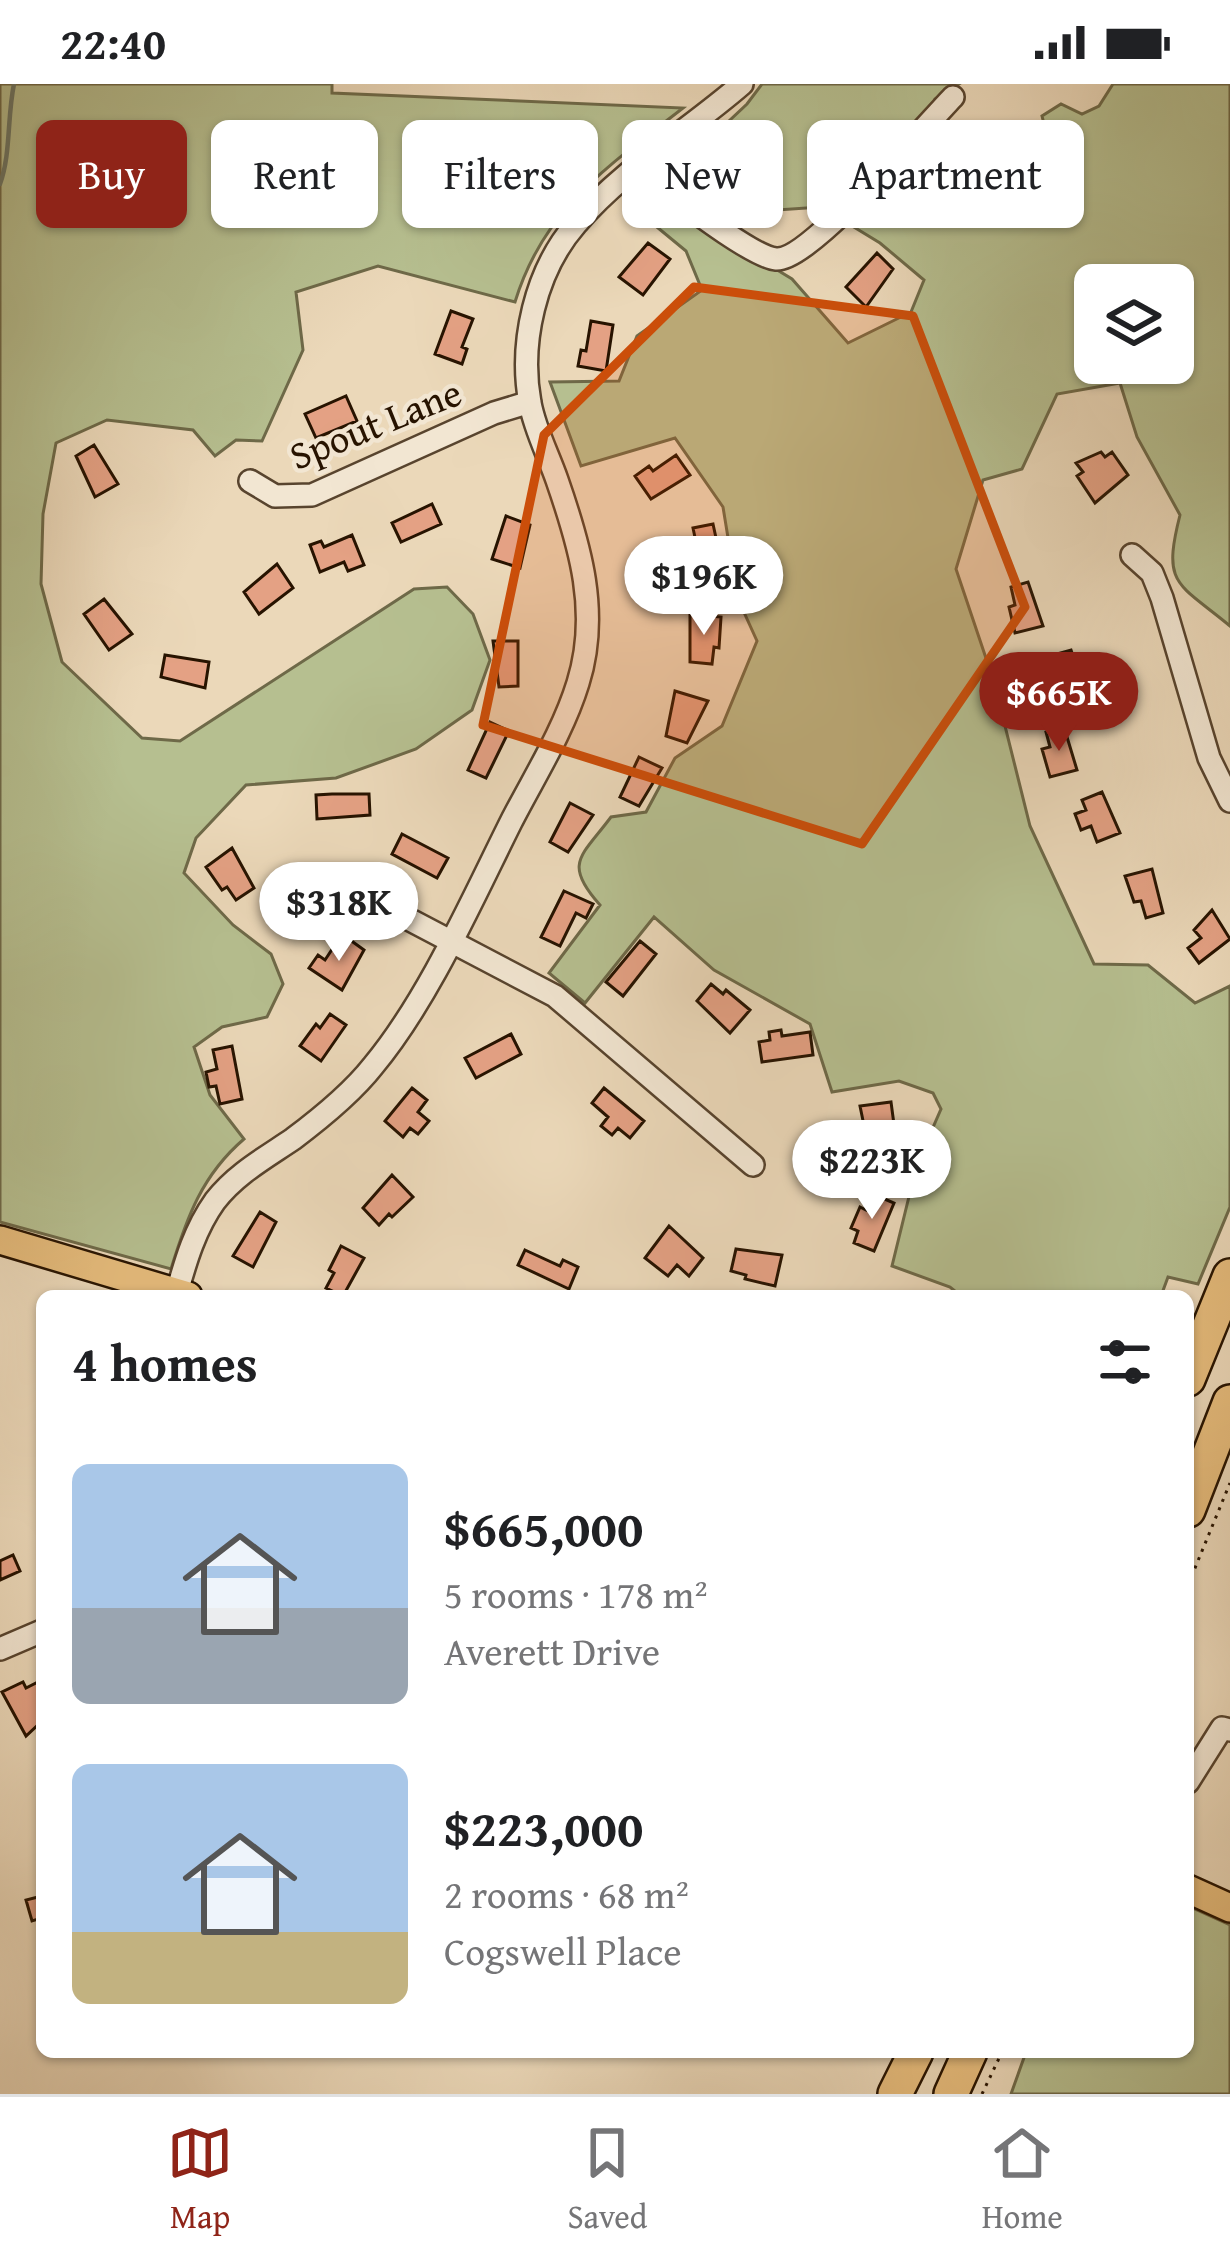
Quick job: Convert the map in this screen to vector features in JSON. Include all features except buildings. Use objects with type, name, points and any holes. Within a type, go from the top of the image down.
[{"type":"highway","points":[[1194,1364],[1230,1276]]},
{"type":"highway","points":[[1194,1496],[1227,1418]]},
{"type":"highway","points":[[895,2094],[913,2058]]},
{"type":"highway","points":[[951,2094],[967,2058]]},
{"type":"main road","points":[[0,1240],[169,1290]]},
{"type":"main road","points":[[1194,1892],[1230,1908]]},
{"type":"street","points":[[697,120],[742,84]]},
{"type":"street","points":[[721,228],[770,259],[780,260],[804,247],[859,198],[953,97]]},
{"type":"street","points":[[183,1290],[196,1233],[217,1199],[245,1170],[318,1119],[374,1066],[401,1028],[566,714],[585,650],[588,604],[584,567],[530,402],[529,332],[551,262],[574,226],[622,181]]},
{"type":"street","name":"Spout Lane","points":[[250,481],[275,496],[312,495],[494,413],[530,402]]},
{"type":"street","points":[[1132,555],[1152,572],[1209,758],[1230,801]]},
{"type":"street","points":[[336,881],[555,996],[754,1165]]},
{"type":"street","points":[[0,1649],[36,1634]]},
{"type":"street","points":[[1194,1772],[1222,1728],[1230,1730]]},
{"type":"path","points":[[1194,1570],[1230,1483]]},
{"type":"path","points":[[982,2094],[999,2058]]},
{"type":"highlighted area","points":[[694,287],[913,316],[1025,607],[862,844],[483,725],[544,435]]},
{"type":"green space","points":[[0,84],[332,84],[332,93],[683,108],[668,120],[622,120],[622,156],[598,176],[598,120],[402,120],[402,228],[551,228],[515,302],[378,266],[296,292],[303,350],[262,441],[236,440],[215,456],[193,430],[107,420],[56,443],[43,514],[41,584],[62,662],[142,738],[180,741],[414,589],[447,587],[473,614],[490,660],[472,710],[416,749],[336,778],[246,785],[196,838],[184,873],[233,925],[271,954],[283,984],[267,1017],[222,1027],[194,1047],[210,1095],[244,1139],[217,1167],[198,1198],[171,1269],[0,1222]]},
{"type":"green space","points":[[762,84],[959,84],[935,99],[936,120],[807,120],[807,208],[783,210],[783,120],[730,120]]},
{"type":"green space","points":[[1113,84],[1230,84],[1230,626],[1178,581],[1173,556],[1180,515],[1137,437],[1120,384],[1194,384],[1194,264],[1074,264],[1074,384],[1114,384],[1057,394],[1022,469],[983,480],[956,569],[994,682],[1030,826],[1094,964],[1148,965],[1195,1003],[1230,986],[1230,1207],[1198,1284],[1168,1277],[1163,1290],[954,1290],[892,1266],[917,1164],[941,1109],[933,1093],[899,1081],[832,1092],[810,1024],[714,970],[654,917],[585,1003],[549,973],[600,905],[579,869],[585,851],[611,817],[646,812],[675,758],[722,726],[757,641],[738,599],[723,507],[675,438],[581,466],[550,382],[619,381],[637,336],[702,290],[686,251],[658,228],[708,228],[792,279],[848,343],[911,312],[924,280],[855,228],[1084,228],[1084,120],[1043,120],[1042,116],[1061,104],[1082,114],[1099,106]]},
{"type":"green space","points":[[1194,1909],[1230,1925],[1230,2094],[1011,2094],[1024,2058],[1194,2058]]},
{"type":"waterway","points":[[0,184],[14,84]]}]
